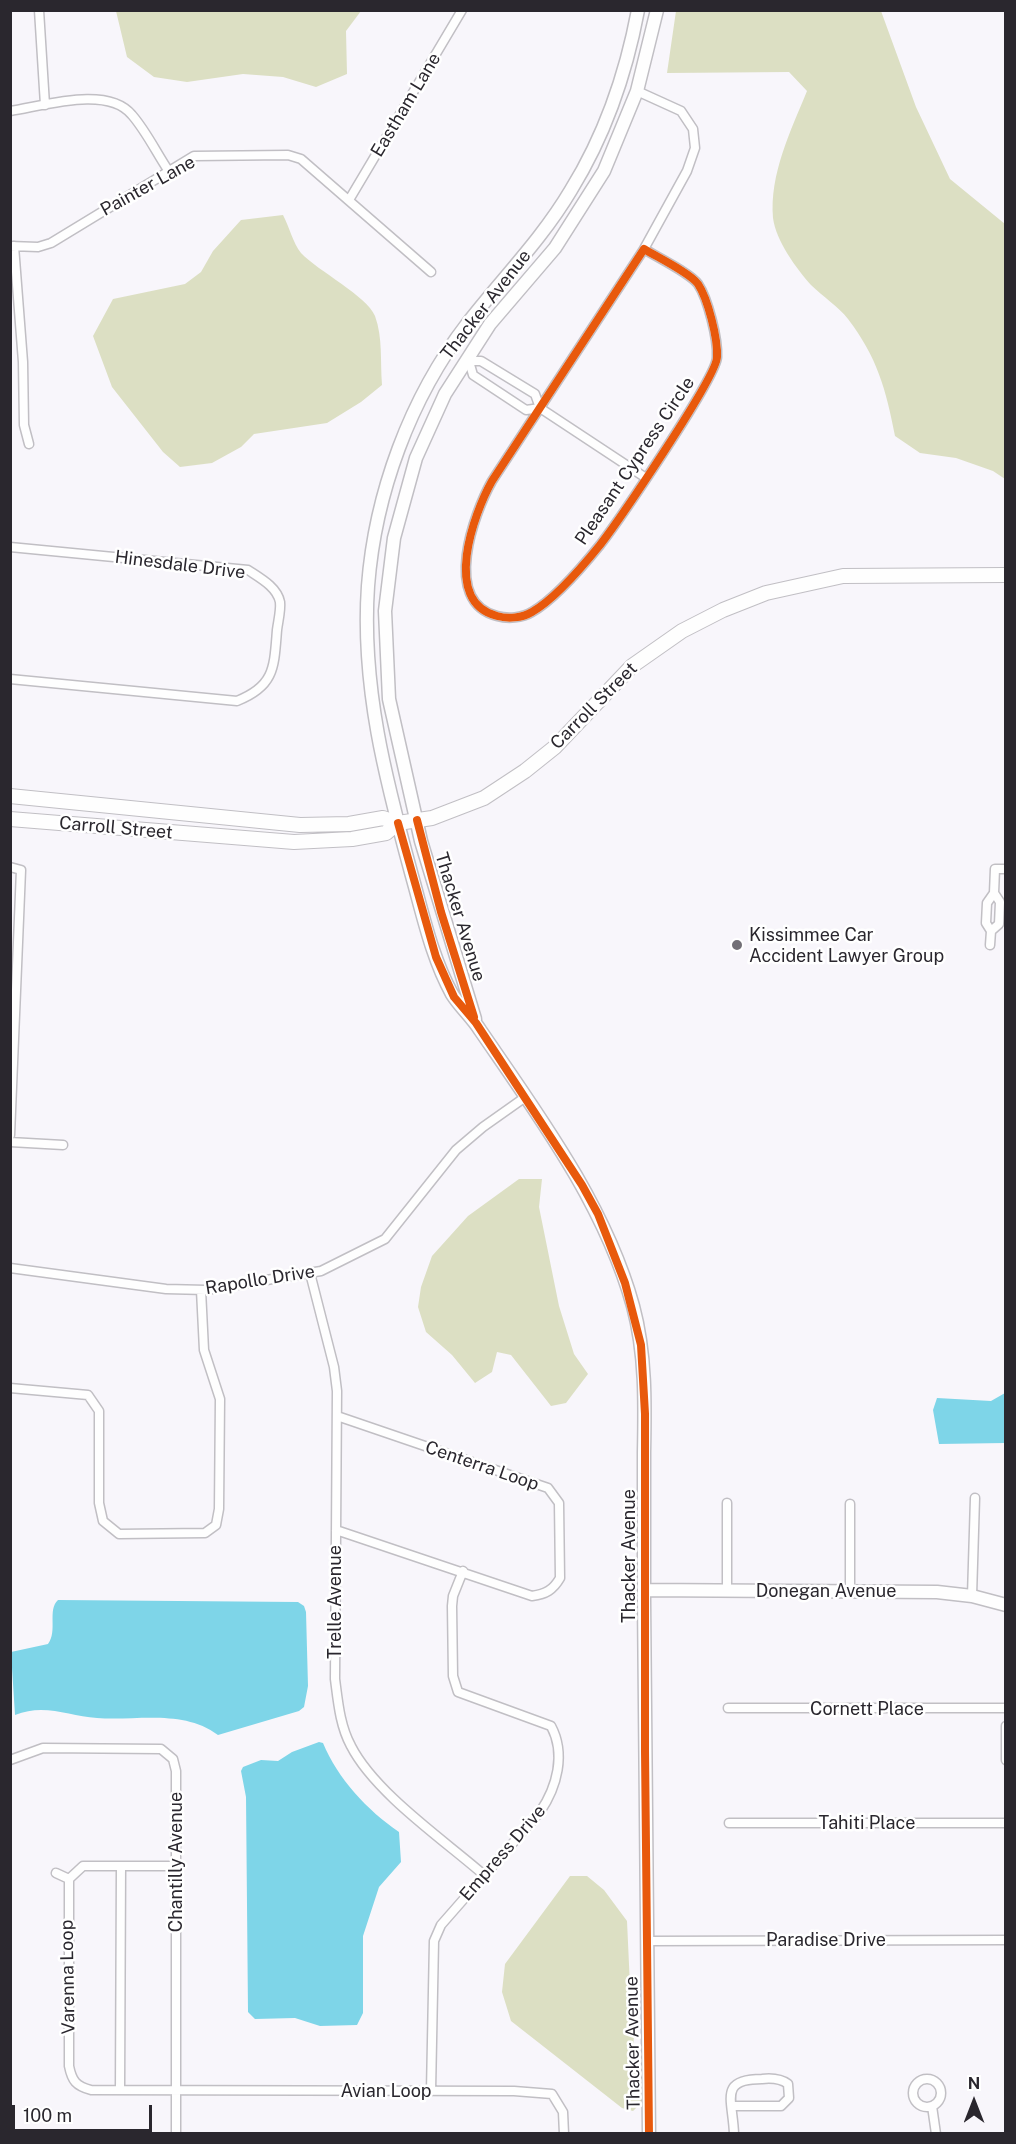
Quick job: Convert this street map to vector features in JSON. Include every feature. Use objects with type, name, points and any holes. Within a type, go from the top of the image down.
[{"type":"main road","name":"Carroll Street","points":[[10,796],[252,821],[324,826],[383,818],[398,823],[432,818],[484,798],[510,782],[555,747],[632,666],[682,630],[723,610],[766,593],[843,576],[1005,575]]},
{"type":"main road","points":[[99,827],[116,815],[239,826],[252,821]]},
{"type":"main road","name":"Carroll Street","points":[[10,819],[294,842],[352,839],[386,833],[398,823]]},
{"type":"street","points":[[39,10],[45,105]]},
{"type":"street","name":"Eastham Lane","points":[[349,200],[462,10]]},
{"type":"street","name":"Thacker Avenue","points":[[638,10],[617,94],[585,167],[551,222],[450,348],[426,389],[397,455],[377,524],[370,571],[367,645],[372,709],[398,823],[436,957],[454,997],[476,1023],[598,1214],[614,1248],[634,1310],[641,1345],[645,1414],[644,1590],[649,2133]]},
{"type":"street","name":"Thacker Avenue","points":[[476,1023],[443,921],[389,699],[385,647],[388,578],[398,517],[413,467],[432,418],[490,324],[555,248],[604,171],[637,91],[657,10]]},
{"type":"street","name":"Pleasant Cypress Circle","points":[[637,91],[681,111],[693,129],[695,148],[687,171],[644,249],[492,481],[476,512],[467,560],[468,589],[482,608],[491,615],[519,617],[532,612],[596,550],[646,478],[706,383],[718,359],[710,313],[697,282],[644,249]]},
{"type":"street","points":[[10,111],[94,99],[117,103],[131,113],[168,170]]},
{"type":"street","name":"Painter Lane","points":[[12,246],[38,247],[51,243],[194,156],[288,155],[301,159],[431,272]]},
{"type":"street","points":[[12,246],[23,362],[24,425],[29,444]]},
{"type":"street","points":[[450,348],[467,360],[481,361],[535,394],[540,408],[646,478]]},
{"type":"street","points":[[467,360],[473,375],[526,410],[540,408]]},
{"type":"street","name":"Hinesdale Drive","points":[[10,548],[248,570],[268,583],[280,602],[274,666],[267,681],[254,694],[237,701],[10,679]]},
{"type":"street","points":[[10,867],[21,870],[14,973],[10,1135]]},
{"type":"street","points":[[990,945],[991,932],[999,924],[1000,902],[994,893],[995,869],[1005,869]]},
{"type":"street","name":"Rapollo Drive","points":[[10,1268],[166,1289],[201,1290],[321,1271],[385,1239],[436,1173],[466,1140],[524,1098]]},
{"type":"street","points":[[10,1142],[63,1145]]},
{"type":"street","name":"Trelle Avenue","points":[[310,1273],[334,1367],[337,1416],[335,1679],[339,1713],[351,1746],[366,1769],[387,1792],[484,1875]]},
{"type":"street","points":[[10,1388],[88,1395],[99,1411],[99,1503],[103,1521],[119,1534],[205,1533],[216,1525],[219,1509],[220,1399],[204,1350],[201,1290]]},
{"type":"street","name":"Centerra Loop","points":[[336,1530],[532,1596],[544,1595],[554,1588],[560,1578],[558,1503],[549,1488],[337,1416]]},
{"type":"street","points":[[972,1596],[975,1497]]},
{"type":"street","points":[[727,1503],[727,1591]]},
{"type":"street","points":[[850,1504],[850,1591]]},
{"type":"street","name":"Empress Drive","points":[[431,2091],[434,1941],[441,1925],[540,1812],[551,1796],[555,1785],[560,1749],[551,1726],[458,1692],[453,1676],[452,1606],[463,1571]]},
{"type":"street","name":"Donegan Avenue","points":[[644,1590],[937,1592],[972,1596],[1005,1605]]},
{"type":"street","name":"Cornett Place","points":[[728,1708],[1005,1708]]},
{"type":"street","points":[[1005,1726],[1005,1760]]},
{"type":"street","name":"Chantilly Avenue","points":[[10,1760],[43,1748],[161,1749],[173,1759],[176,1771],[176,2133]]},
{"type":"street","name":"Tahiti Place","points":[[729,1823],[1005,1823]]},
{"type":"street","points":[[56,1873],[69,1879],[83,1866],[175,1866]]},
{"type":"street","points":[[120,2090],[121,1866]]},
{"type":"street","name":"Varenna Loop","points":[[69,1879],[69,2066],[71,2078],[78,2086],[91,2090],[176,2090]]},
{"type":"street","name":"Paradise Drive","points":[[647,1941],[1005,1940]]},
{"type":"street","points":[[733,2106],[781,2106],[789,2098],[788,2084],[774,2078],[742,2079],[732,2085],[734,2133]]},
{"type":"street","name":"Avian Loop","points":[[176,2090],[552,2094],[563,2112],[564,2133]]},
{"type":"street","points":[[932,2106],[936,2133]]},
{"type":"green space","points":[[116,10],[361,11],[346,31],[347,74],[316,87],[283,77],[243,74],[187,82],[154,77],[127,57]]},
{"type":"green space","points":[[676,11],[881,11],[916,107],[950,179],[1005,224],[1005,479],[993,471],[956,458],[920,453],[895,436],[879,374],[858,333],[844,314],[811,285],[799,271],[782,245],[775,227],[773,202],[778,169],[807,91],[789,72],[667,73]]},
{"type":"green space","points":[[283,215],[301,253],[353,292],[375,316],[380,341],[382,385],[361,402],[327,423],[254,434],[241,447],[212,463],[180,467],[163,452],[112,387],[93,336],[113,299],[185,284],[201,272],[213,251],[241,220]]},
{"type":"green space","points":[[519,1179],[542,1179],[539,1207],[559,1306],[574,1354],[588,1374],[566,1403],[551,1406],[511,1355],[497,1352],[492,1372],[475,1383],[452,1355],[426,1332],[418,1307],[421,1287],[432,1256],[468,1216]]},
{"type":"green space","points":[[570,1876],[587,1876],[604,1890],[627,1921],[630,1986],[636,2017],[633,2046],[642,2102],[633,2111],[622,2108],[511,2021],[502,1992],[505,1964]]},
{"type":"water","points":[[1005,1393],[1005,1443],[939,1444],[933,1410],[937,1398],[991,1401]]},
{"type":"water","points":[[58,1600],[298,1602],[304,1606],[306,1612],[308,1686],[304,1707],[299,1711],[218,1735],[204,1727],[175,1719],[97,1718],[46,1710],[15,1715],[11,1652],[48,1644],[52,1633],[53,1609]]},
{"type":"water","points":[[319,1742],[323,1743],[337,1769],[355,1793],[399,1832],[401,1862],[379,1887],[363,1936],[363,2013],[357,2025],[320,2026],[295,2018],[255,2019],[248,2012],[246,1797],[241,1771],[243,1767],[261,1760],[278,1761],[292,1752]]},
{"type":"cycle path","points":[[644,249],[681,270],[694,280],[702,291],[716,340],[717,357],[713,370],[644,481],[600,545],[559,591],[541,606],[524,616],[497,616],[480,607],[470,594],[466,576],[467,555],[477,514],[492,481],[644,249]]},
{"type":"cycle path","points":[[417,820],[441,912],[474,1017]]},
{"type":"cycle path","points":[[398,823],[436,957],[454,997],[476,1023],[582,1185],[598,1214],[625,1283],[641,1345],[645,1414],[645,1751],[649,2134]]},
{"type":"place","name":"Kissimmee Car Accident Lawyer Group","points":[[737,945]]}]
